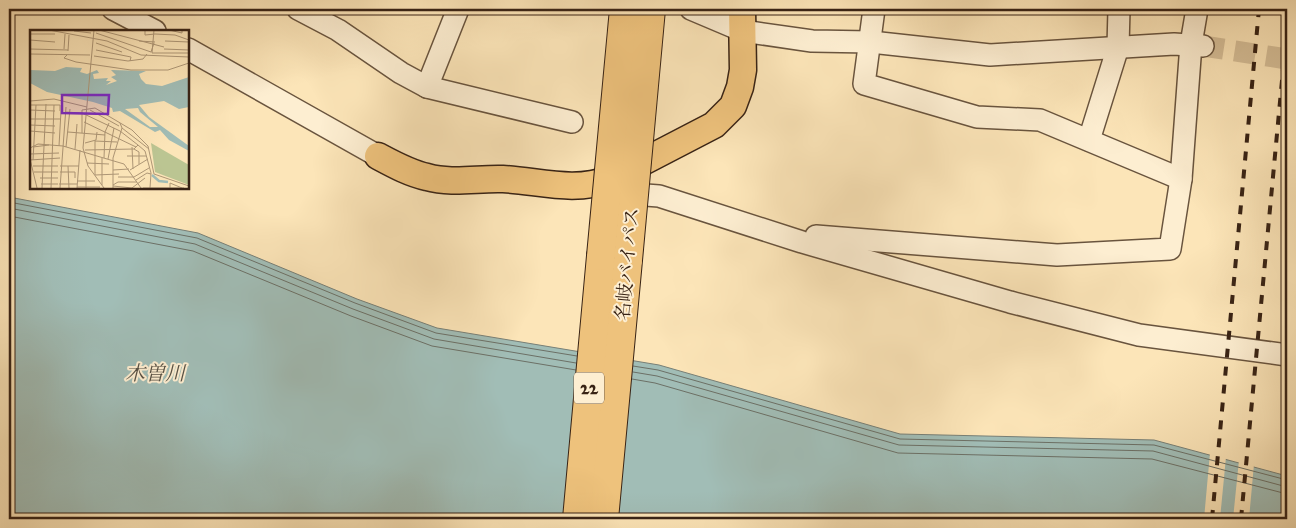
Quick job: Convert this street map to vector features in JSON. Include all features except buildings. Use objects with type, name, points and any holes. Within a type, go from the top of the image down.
[{"type":"highway","name":"名岐バイパス","points":[[577,519],[624,9]]},
{"type":"highway","name":"名岐バイパス","points":[[604,519],[651,9]]},
{"type":"main road","points":[[378,156],[412,172],[442,180],[503,179],[548,185],[598,184],[706,130],[721,119],[733,106],[744,70],[743,20]]},
{"type":"street","points":[[113,9],[153,30]]},
{"type":"street","points":[[298,9],[338,30],[401,73],[427,87],[572,122]]},
{"type":"street","points":[[427,87],[458,9]]},
{"type":"street","points":[[691,9],[743,20],[812,41],[871,42],[990,55],[1118,47],[1197,45]]},
{"type":"street","points":[[874,9],[864,84],[977,117],[1040,120],[1181,179]]},
{"type":"street","points":[[1089,140],[1118,47],[1119,9]]},
{"type":"street","points":[[774,232],[1057,255],[1170,249],[1181,179],[1197,45],[1197,9]]},
{"type":"street","points":[[189,50],[378,156]]},
{"type":"street","points":[[598,184],[618,193],[659,196],[1010,302],[1139,335],[1287,355]]},
{"type":"water","name":"木曽川","points":[[9,197],[198,233],[357,299],[437,328],[659,365],[900,434],[1154,440],[1287,476],[1287,519],[9,519]]},
{"type":"pier","points":[[1210,453],[1226,457],[1220,519],[1204,519]]},
{"type":"pier","points":[[1239,460],[1254,464],[1249,519],[1233,519]]},
{"type":"tunnel","points":[[1203,46],[1287,59]]},
{"type":"railway","points":[[1212,519],[1259,9]]},
{"type":"railway","points":[[1241,519],[1287,27]]}]
